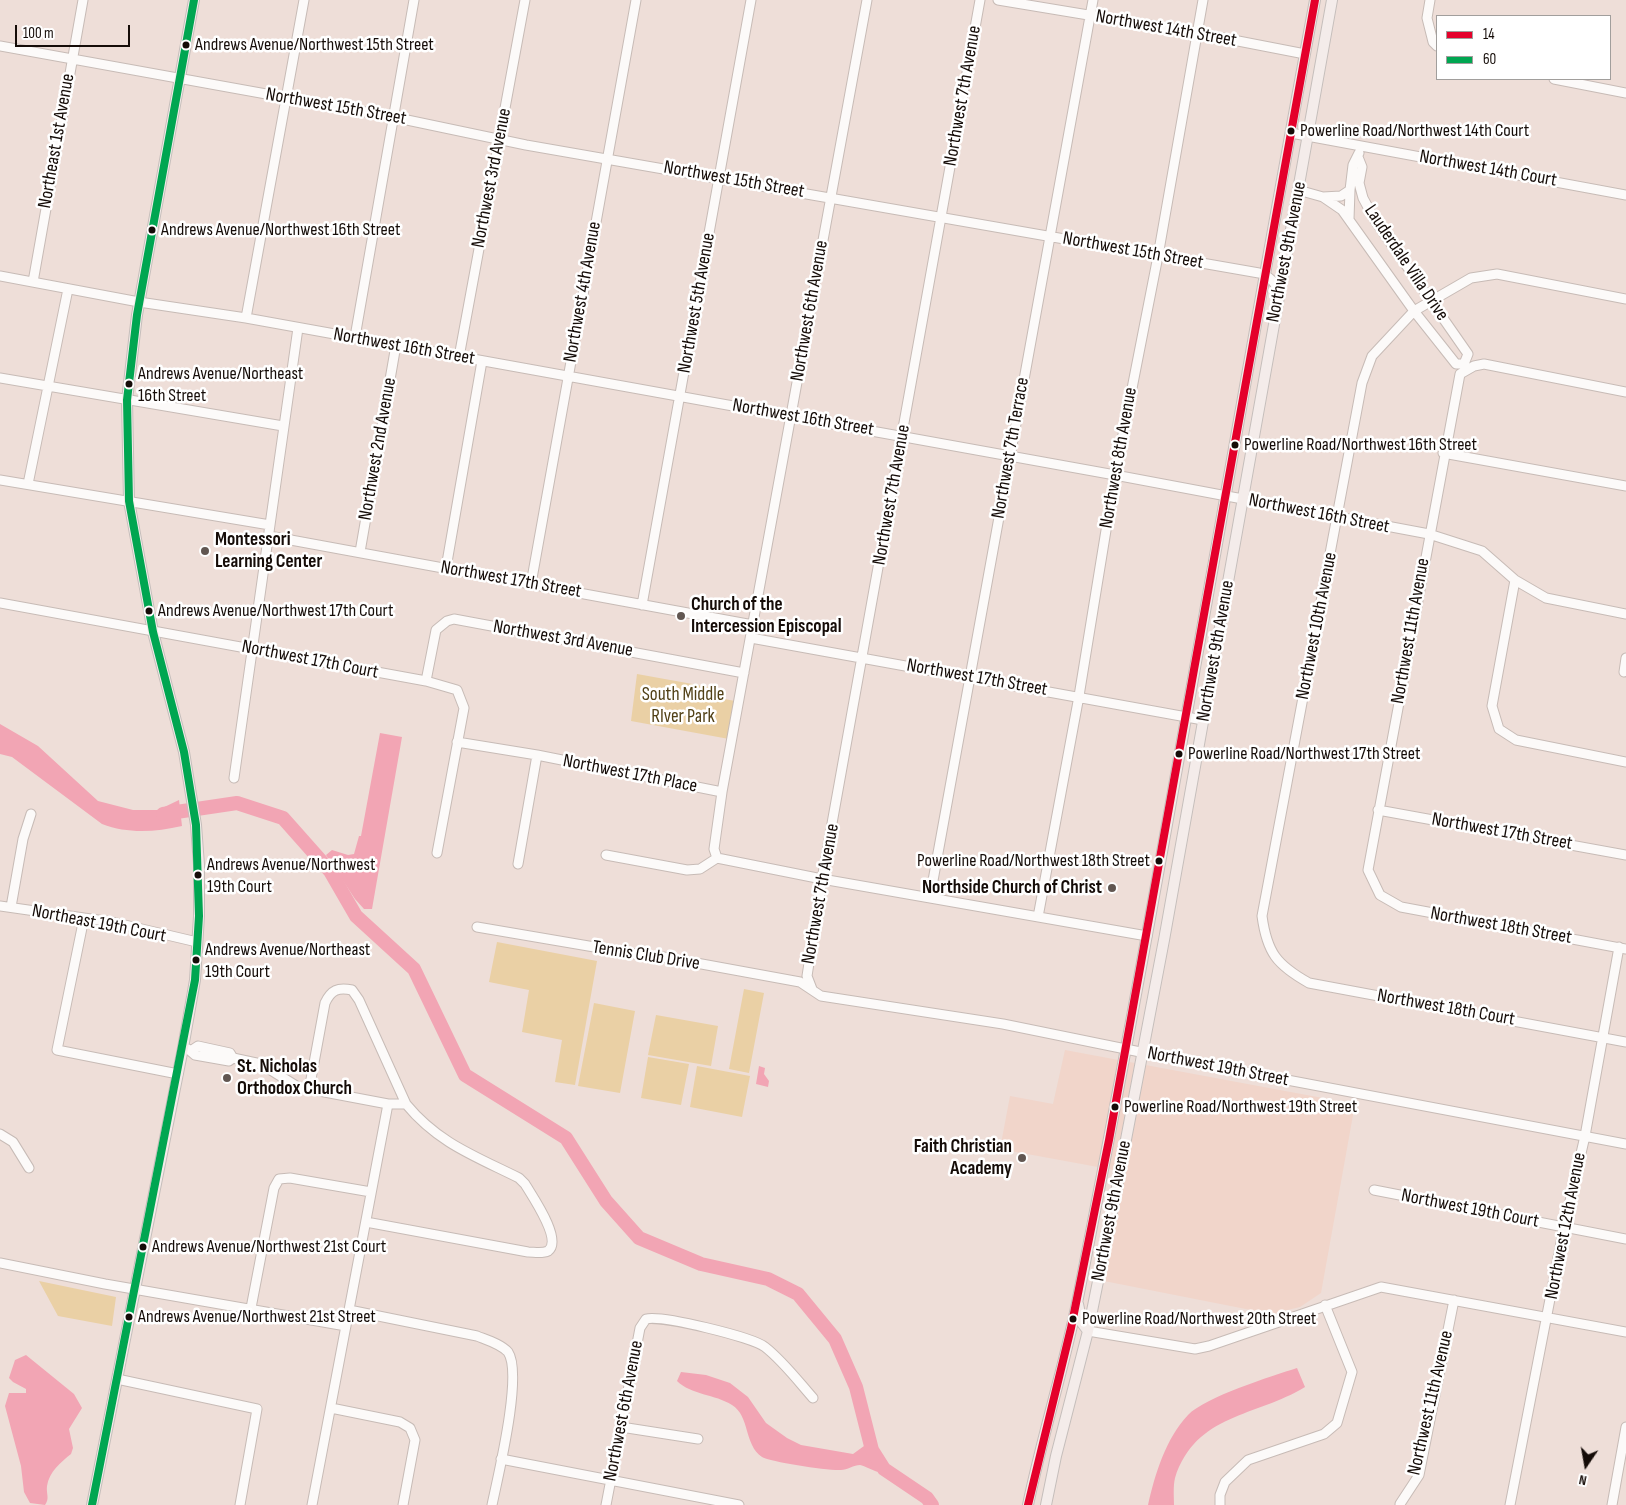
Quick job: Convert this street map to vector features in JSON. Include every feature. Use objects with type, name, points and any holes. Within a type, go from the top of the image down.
[{"type":"main road","points":[[92,1505],[178,1074],[188,1049],[195,980],[199,865],[196,825],[184,752],[153,632],[128,501],[127,400],[139,302],[194,0]]},
{"type":"main road","name":"Northwest 9th Avenue","points":[[1028,1505],[1039,1451],[1072,1327],[1126,1050],[1315,0]]},
{"type":"main road","name":"Northwest 9th Avenue","points":[[1046,1505],[1056,1456],[1088,1331],[1142,1053],[1332,0]]},
{"type":"main road","points":[[1077,1301],[1082,1323],[1088,1331]]},
{"type":"main road","points":[[1072,1327],[1082,1357]]},
{"type":"street","name":"Northeast 1st Avenue","points":[[33,282],[83,0]]},
{"type":"street","points":[[246,318],[304,0]]},
{"type":"street","points":[[355,338],[414,0]]},
{"type":"street","name":"Northwest 3rd Avenue","points":[[459,357],[525,0]]},
{"type":"street","name":"Northwest 4th Avenue","points":[[531,584],[636,0]]},
{"type":"street","name":"Northwest 5th Avenue","points":[[642,605],[751,0]]},
{"type":"street","name":"Northwest 6th Avenue","points":[[717,858],[714,849],[722,792],[867,0]]},
{"type":"street","name":"Northwest 7th Avenue","points":[[812,989],[807,976],[822,879],[980,0]]},
{"type":"street","name":"Northwest 14th Street","points":[[998,0],[1197,33],[1305,54]]},
{"type":"street","name":"Northwest 7th Terrace","points":[[930,897],[1093,0]]},
{"type":"street","name":"Northwest 8th Avenue","points":[[1038,917],[1079,696],[1115,474],[1158,256],[1203,0]]},
{"type":"street","points":[[1430,0],[1427,18],[1435,44]]},
{"type":"street","name":"Northwest 15th Street","points":[[0,46],[607,158],[831,196],[941,218],[1266,275]]},
{"type":"street","points":[[1559,80],[1626,93]]},
{"type":"street","name":"Northwest 14th Court","points":[[1291,133],[1626,194]]},
{"type":"street","name":"Lauderdale Villa Drive","points":[[1349,219],[1353,164],[1358,157],[1361,146]]},
{"type":"street","name":"Lauderdale Villa Drive","points":[[1298,190],[1323,197],[1342,210],[1414,311],[1456,364],[1466,367],[1468,354],[1376,222],[1363,198],[1359,183],[1362,167],[1358,157]]},
{"type":"street","name":"Lauderdale Villa Drive","points":[[1323,197],[1341,196],[1350,190]]},
{"type":"street","points":[[1414,311],[1472,278],[1497,274],[1626,299]]},
{"type":"street","points":[[1266,275],[1275,283],[1279,293]]},
{"type":"street","name":"Northwest 16th Street","points":[[0,276],[139,302],[246,318],[1115,474],[1429,534],[1482,551],[1515,580],[1546,598],[1626,614]]},
{"type":"street","points":[[28,484],[68,289]]},
{"type":"street","name":"Northwest 10th Avenue","points":[[1274,957],[1265,938],[1262,916],[1362,383],[1372,356],[1383,342],[1405,323],[1414,311]]},
{"type":"street","points":[[234,778],[298,328]]},
{"type":"street","name":"Northwest 2nd Avenue","points":[[360,552],[396,345]]},
{"type":"street","points":[[446,568],[482,361]]},
{"type":"street","points":[[1466,367],[1484,364],[1626,392]]},
{"type":"street","name":"Northwest 11th Avenue","points":[[1380,895],[1368,870],[1443,453],[1460,374],[1466,367]]},
{"type":"street","points":[[0,378],[283,426]]},
{"type":"street","points":[[1443,453],[1626,486]]},
{"type":"street","points":[[0,480],[270,525]]},
{"type":"street","name":"Northwest 17th Street","points":[[269,536],[753,625]]},
{"type":"street","points":[[1515,580],[1492,706],[1499,729],[1516,740],[1626,762]]},
{"type":"street","name":"Northwest 17th Court","points":[[0,603],[426,681],[457,690],[464,708],[457,742]]},
{"type":"street","name":"Northwest 3rd Avenue","points":[[426,681],[436,630],[447,620],[464,621],[744,673]]},
{"type":"street","name":"Northwest 17th Street","points":[[751,638],[971,676],[1203,720]]},
{"type":"street","points":[[1624,672],[1626,658]]},
{"type":"street","points":[[437,853],[457,742]]},
{"type":"street","name":"Northwest 17th Place","points":[[457,742],[537,755],[722,792]]},
{"type":"street","name":"Northwest 17th Place","points":[[518,864],[537,755]]},
{"type":"street","name":"Northwest 17th Street","points":[[1378,810],[1626,855]]},
{"type":"street","points":[[11,907],[23,839],[31,814]]},
{"type":"street","points":[[606,855],[686,870],[700,869],[717,858],[822,879],[1147,936]]},
{"type":"street","name":"Northwest 18th Street","points":[[1380,895],[1401,907],[1622,948]]},
{"type":"street","name":"Northeast 19th Court","points":[[0,906],[84,918],[197,942]]},
{"type":"street","points":[[84,918],[57,1050],[178,1074]]},
{"type":"street","name":"Tennis Club Drive","points":[[477,927],[653,958],[658,956],[800,982],[812,989]]},
{"type":"street","name":"Northwest 12th Avenue","points":[[1510,1505],[1564,1227],[1585,1136],[1602,1037],[1622,948]]},
{"type":"street","name":"Northwest 18th Court","points":[[1274,957],[1287,971],[1309,983],[1626,1042]]},
{"type":"street","points":[[309,1090],[325,1003],[329,994],[338,989],[352,990],[359,1000],[406,1104],[422,1123],[448,1143],[519,1178],[525,1184],[552,1233],[553,1242],[549,1250],[543,1253],[528,1252],[366,1222]]},
{"type":"street","name":"Northwest 19th Street","points":[[812,989],[821,996],[1003,1024],[1126,1050],[1626,1144]]},
{"type":"street","points":[[188,1049],[195,1055],[229,1061],[233,1058],[261,1064],[298,1087],[309,1090],[388,1104],[406,1104]]},
{"type":"street","points":[[312,1505],[388,1104]]},
{"type":"street","points":[[0,1134],[13,1142],[29,1168]]},
{"type":"street","points":[[251,1308],[274,1188],[279,1179],[290,1178],[371,1192]]},
{"type":"street","name":"Northwest 19th Court","points":[[1374,1190],[1626,1239]]},
{"type":"street","points":[[0,1263],[346,1326]]},
{"type":"street","points":[[1088,1331],[1194,1349],[1209,1346],[1380,1287],[1626,1332]]},
{"type":"street","name":"Northwest 11th Avenue","points":[[1400,1505],[1419,1475],[1454,1300]]},
{"type":"street","points":[[1220,1505],[1220,1495],[1225,1482],[1248,1460],[1324,1434],[1338,1423],[1352,1372],[1325,1305]]},
{"type":"street","points":[[349,1310],[477,1336],[493,1342],[507,1351],[513,1363],[514,1386],[492,1505]]},
{"type":"street","name":"Northwest 6th Avenue","points":[[606,1505],[640,1328],[646,1319],[655,1317],[672,1320],[764,1346],[813,1398]]},
{"type":"street","points":[[117,1379],[257,1409],[240,1505]]},
{"type":"street","points":[[331,1408],[400,1422],[410,1428],[415,1440],[403,1505]]},
{"type":"street","points":[[1612,1505],[1626,1426]]},
{"type":"street","points":[[621,1427],[698,1439]]},
{"type":"street","points":[[501,1460],[739,1505]]},
{"type":"shaded area","points":[[0,724],[38,746],[98,801],[133,810],[158,810],[179,800],[182,826],[162,830],[132,831],[102,824],[12,757],[0,754]]},
{"type":"shaded area","points":[[380,733],[402,737],[372,909],[364,909],[355,899],[326,855],[332,850],[348,855],[354,854],[359,836],[361,836]]},
{"type":"shaded area","points":[[1065,1050],[1355,1104],[1321,1293],[1300,1307],[1271,1314],[1104,1281],[1125,1172],[1000,1149],[1010,1096],[1053,1104]]},
{"type":"shaded area","points":[[759,1066],[765,1068],[764,1074],[769,1081],[768,1087],[756,1084]]},
{"type":"shaded area","points":[[26,1355],[74,1394],[82,1408],[69,1429],[73,1448],[71,1454],[50,1476],[47,1486],[48,1498],[45,1505],[30,1503],[24,1492],[21,1466],[5,1406],[9,1393],[26,1393],[26,1389],[9,1378],[15,1360]]},
{"type":"shaded area","points":[[1297,1368],[1305,1387],[1286,1397],[1230,1419],[1212,1429],[1197,1441],[1185,1457],[1175,1478],[1174,1505],[1148,1505],[1162,1457],[1173,1434],[1188,1415],[1223,1394]]},
{"type":"shaded area","points":[[681,1372],[706,1375],[730,1383],[748,1397],[766,1423],[787,1438],[801,1445],[853,1454],[864,1446],[878,1472],[860,1465],[843,1470],[835,1470],[788,1464],[762,1457],[752,1445],[745,1423],[738,1410],[725,1401],[683,1386],[677,1381]]},
{"type":"green space","name":"South Middle RIver Park","points":[[637,674],[709,687],[714,697],[735,701],[729,739],[631,721]]},
{"type":"green space","points":[[497,942],[597,961],[575,1085],[555,1082],[562,1040],[522,1032],[529,990],[489,982]]},
{"type":"green space","points":[[744,989],[764,993],[749,1073],[729,1069]]},
{"type":"green space","points":[[594,1003],[635,1011],[620,1093],[578,1086]]},
{"type":"green space","points":[[656,1015],[718,1026],[711,1066],[648,1055]]},
{"type":"green space","points":[[648,1057],[689,1064],[681,1105],[641,1098]]},
{"type":"green space","points":[[697,1066],[750,1076],[742,1117],[690,1107]]},
{"type":"green space","points":[[39,1281],[116,1297],[112,1326],[58,1316]]},
{"type":"waterway","points":[[163,814],[237,803],[283,818],[330,871],[356,916],[414,969],[465,1075],[566,1138],[606,1201],[639,1238],[701,1264],[768,1279],[798,1294],[835,1339],[856,1387],[872,1450],[884,1469],[927,1498],[932,1505]]},
{"type":"transit line","name":"60","points":[[92,1505],[195,980],[199,916],[196,825],[184,752],[153,632],[129,501],[127,400],[137,315],[194,0]]},
{"type":"transit line","name":"14","points":[[1028,1505],[1071,1328],[1109,1140],[1315,0]]},
{"type":"place","name":"Andrews Avenue/Northwest 15th Street","points":[[186,45]]},
{"type":"place","name":"Powerline Road/Northwest 14th Court","points":[[1291,131]]},
{"type":"place","name":"Andrews Avenue/Northwest 16th Street","points":[[152,230]]},
{"type":"place","name":"Andrews Avenue/Northeast 16th Street","points":[[129,384]]},
{"type":"place","name":"Powerline Road/Northwest 16th Street","points":[[1235,445]]},
{"type":"place","name":"Montessori Learning Center","points":[[205,551]]},
{"type":"place","name":"Andrews Avenue/Northwest 17th Court","points":[[149,611]]},
{"type":"place","name":"Church of the Intercession Episcopal","points":[[681,616]]},
{"type":"place","name":"Powerline Road/Northwest 17th Street","points":[[1179,754]]},
{"type":"place","name":"Powerline Road/Northwest 18th Street","points":[[1159,861]]},
{"type":"place","name":"Andrews Avenue/Northwest 19th Court","points":[[198,875]]},
{"type":"place","name":"Northside Church of Christ","points":[[1112,888]]},
{"type":"place","name":"Andrews Avenue/Northeast 19th Court","points":[[196,960]]},
{"type":"place","name":"St. Nicholas Orthodox Church","points":[[227,1078]]},
{"type":"place","name":"Powerline Road/Northwest 19th Street","points":[[1115,1107]]},
{"type":"place","name":"Faith Christian Academy","points":[[1022,1158]]},
{"type":"place","name":"Andrews Avenue/Northwest 21st Court","points":[[143,1247]]},
{"type":"place","name":"Andrews Avenue/Northwest 21st Street","points":[[129,1317]]},
{"type":"place","name":"Powerline Road/Northwest 20th Street","points":[[1073,1319]]}]
